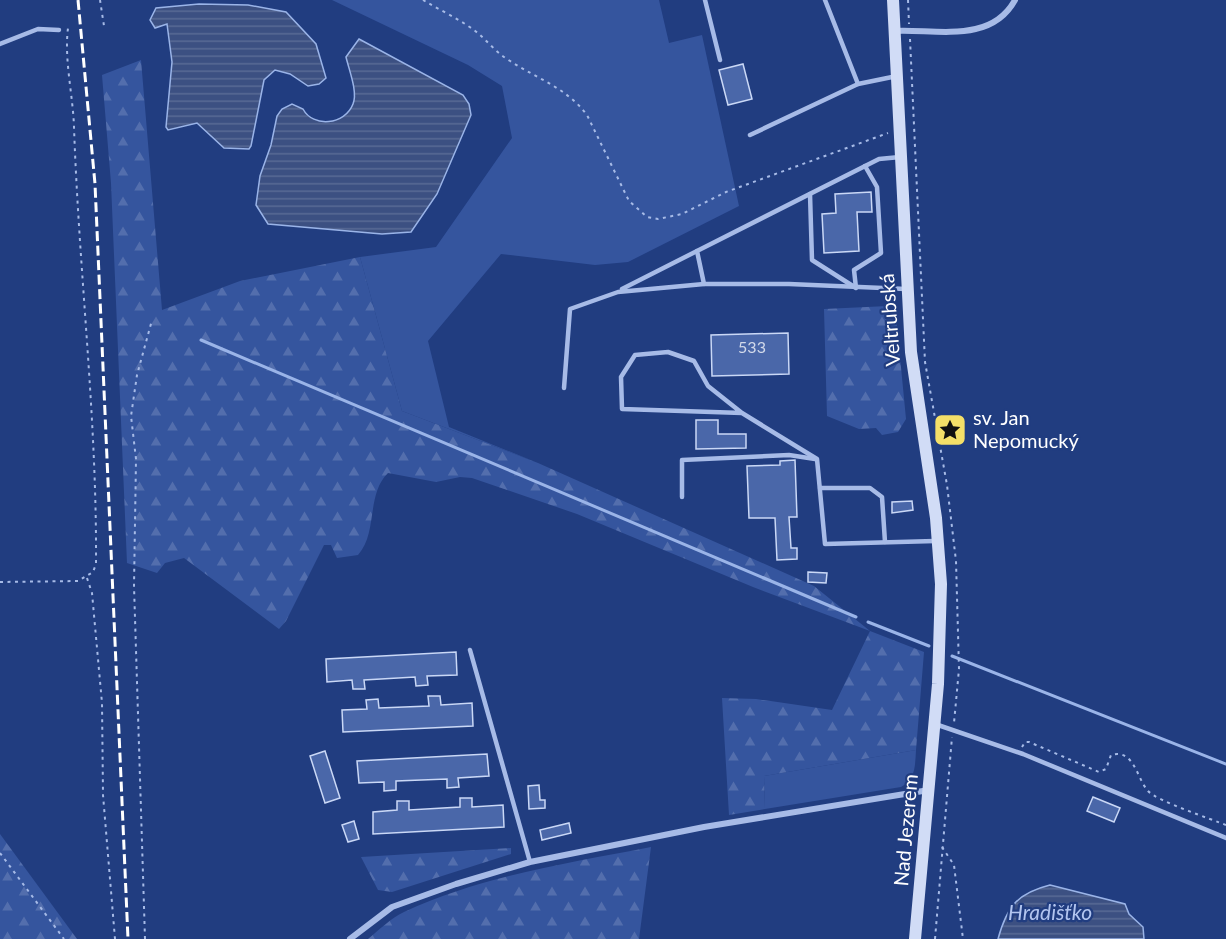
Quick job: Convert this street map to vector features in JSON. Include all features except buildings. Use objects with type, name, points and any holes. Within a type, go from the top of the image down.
[{"type":"street","name":"Veltrubská","points":[[893,0],[906,289],[914,385],[938,541],[941,636]]},
{"type":"street","points":[[895,31],[981,29],[1004,15],[1015,0]]},
{"type":"street","name":"Nad Jezerem","points":[[915,939],[930,790],[941,636]]},
{"type":"street","points":[[350,939],[392,907],[456,884],[530,862],[704,827],[930,790]]},
{"type":"lane","points":[[705,0],[720,60]]},
{"type":"lane","points":[[825,0],[858,84]]},
{"type":"lane","points":[[0,44],[38,29],[59,30]]},
{"type":"lane","points":[[750,135],[858,84],[897,76]]},
{"type":"lane","points":[[564,388],[570,309],[618,292],[879,159],[900,157]]},
{"type":"lane","points":[[856,288],[854,270],[881,253],[877,187],[865,166]]},
{"type":"lane","points":[[810,194],[812,260],[856,288]]},
{"type":"lane","points":[[697,251],[704,284]]},
{"type":"lane","points":[[618,292],[704,284],[789,284],[906,289]]},
{"type":"lane","points":[[742,413],[622,410],[621,377],[635,355],[668,352],[694,362],[708,386],[742,413],[817,459]]},
{"type":"lane","points":[[682,497],[682,460],[789,454],[817,459]]},
{"type":"lane","points":[[817,459],[825,544],[938,541]]},
{"type":"lane","points":[[820,488],[870,488],[882,497],[885,542]]},
{"type":"lane","points":[[470,650],[530,862]]},
{"type":"lane","points":[[935,724],[1019,753],[1226,838]]},
{"type":"path","points":[[100,0],[105,26]]},
{"type":"path","points":[[423,0],[464,24],[504,57],[567,93],[577,102],[587,115],[629,201],[647,217],[658,219],[676,217],[736,188],[899,129]]},
{"type":"path","points":[[908,0],[925,362],[955,541],[959,650],[935,939]]},
{"type":"path","points":[[0,582],[66,581],[87,578],[93,573],[96,564],[85,304],[74,174],[72,87],[67,50],[68,28]]},
{"type":"path","points":[[145,939],[135,586],[136,479],[131,416],[135,384],[152,320]]},
{"type":"path","points":[[87,578],[92,592],[102,703],[103,795],[115,939]]},
{"type":"path","points":[[1019,753],[1025,742],[1029,742],[1104,772],[1111,755],[1117,754],[1135,764],[1150,793],[1226,825]]},
{"type":"path","points":[[942,846],[954,865],[963,939]]},
{"type":"path","points":[[0,853],[64,939]]},
{"type":"green space","points":[[332,0],[659,0],[669,43],[702,35],[739,206],[628,262],[595,265],[501,254],[428,341],[449,427],[538,463],[402,411],[360,257],[436,247],[512,138],[502,86],[468,65]]},
{"type":"green space","points":[[141,60],[162,310],[240,281],[360,257],[402,411],[538,463],[814,586],[870,631],[753,587],[577,514],[472,478],[460,477],[436,482],[388,473],[377,492],[368,536],[358,555],[337,558],[331,545],[324,545],[286,621],[279,629],[184,558],[165,563],[157,573],[127,563],[111,183],[102,75]]},
{"type":"green space","points":[[888,306],[896,316],[906,419],[898,432],[882,435],[876,428],[859,429],[827,416],[824,309]]},
{"type":"green space","points":[[870,631],[924,652],[916,750],[764,776],[765,809],[729,815],[722,698],[756,699],[832,710]]},
{"type":"green space","points":[[916,750],[912,776],[901,787],[765,809],[764,776]]},
{"type":"green space","points":[[0,834],[77,939],[0,939]]},
{"type":"green space","points":[[651,847],[639,939],[368,939],[399,915],[464,889],[557,865]]},
{"type":"green space","points":[[511,848],[511,854],[392,892],[378,890],[361,857]]},
{"type":"water","points":[[199,4],[248,5],[286,12],[316,44],[326,78],[319,84],[308,86],[290,74],[275,70],[264,80],[249,149],[224,148],[197,123],[168,130],[166,127],[172,62],[167,24],[155,28],[150,20],[156,8]]},
{"type":"water","points":[[359,39],[463,95],[469,104],[471,115],[437,194],[411,232],[382,234],[268,224],[256,205],[260,176],[271,145],[277,116],[282,109],[292,104],[303,109],[314,119],[329,122],[349,111],[353,104],[354,93],[346,57]]},
{"type":"water","name":"Hradišťko","points":[[1050,885],[1125,904],[1129,914],[1143,927],[1144,939],[998,939],[1005,918],[1015,903],[1030,892]]},
{"type":"waterway","points":[[201,340],[856,617]]},
{"type":"waterway","points":[[868,622],[929,646]]},
{"type":"waterway","points":[[952,656],[1226,764]]},
{"type":"railway","points":[[78,0],[95,184],[128,939]]},
{"type":"place","name":"sv. Jan Nepomucký","points":[[950,430]]}]
